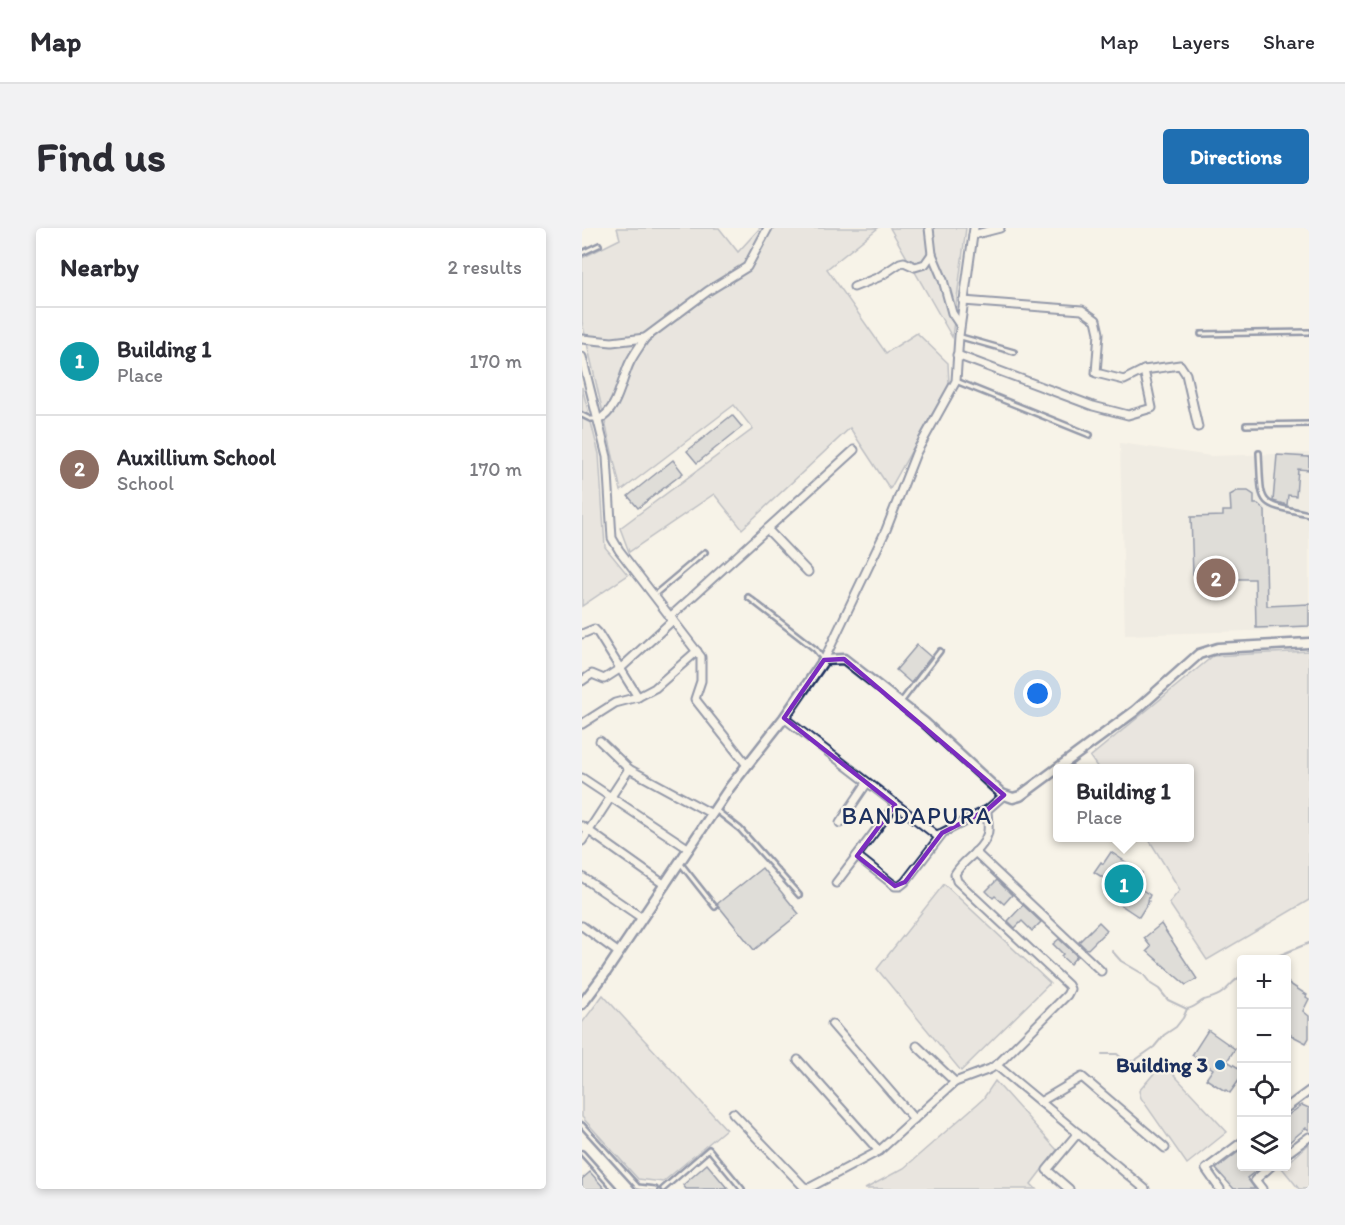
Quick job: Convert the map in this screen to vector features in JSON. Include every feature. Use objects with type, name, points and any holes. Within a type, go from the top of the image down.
[{"type":"street","points":[[582,339],[612,342],[645,338],[708,291],[747,267],[768,228]]},
{"type":"street","points":[[929,228],[932,254],[944,280],[952,313],[960,325]]},
{"type":"street","points":[[582,1004],[714,811],[784,718],[824,660],[886,530],[916,453],[956,381],[958,336],[973,232],[1000,228]]},
{"type":"street","points":[[854,287],[879,277],[900,263],[919,267],[932,254]]},
{"type":"street","points":[[963,301],[1082,310],[1096,320],[1099,333],[1096,373],[1124,380],[1144,370],[1180,365],[1186,374],[1198,427]]},
{"type":"street","points":[[598,420],[608,412],[630,361],[645,338]]},
{"type":"street","points":[[957,356],[1093,406],[1128,415],[1152,408],[1144,370]]},
{"type":"street","points":[[582,357],[607,457],[612,538],[701,657],[701,681],[694,699],[747,765]]},
{"type":"street","points":[[582,681],[592,674],[604,679],[621,668],[671,618],[854,450]]},
{"type":"street","points":[[767,529],[808,572]]},
{"type":"street","points":[[582,634],[594,629],[638,697]]},
{"type":"street","points":[[1063,764],[1135,711],[1199,654],[1218,648],[1309,642]]},
{"type":"street","points":[[582,724],[615,703],[638,697],[655,688],[697,651]]},
{"type":"street","points":[[824,660],[844,659],[900,703],[1004,795],[1013,798],[1020,796],[1053,772]]},
{"type":"street","points":[[784,718],[936,835],[987,810],[1004,795]]},
{"type":"street","points":[[600,741],[629,769],[714,811]]},
{"type":"street","points":[[582,841],[629,769]]},
{"type":"street","points":[[582,778],[688,849]]},
{"type":"street","points":[[840,824],[867,783]]},
{"type":"street","points":[[836,883],[895,805]]},
{"type":"street","points":[[733,1113],[804,1187],[809,1188],[879,1151],[955,1082],[996,1065],[1067,995],[1070,989],[957,881],[955,874],[958,868],[975,852],[988,833],[987,810]]},
{"type":"street","points":[[582,826],[665,885]]},
{"type":"street","points":[[857,856],[895,886],[900,886],[942,834]]},
{"type":"street","points":[[975,852],[1101,970]]},
{"type":"street","points":[[582,877],[642,918]]},
{"type":"street","points":[[582,926],[619,953]]},
{"type":"street","points":[[832,1024],[914,1119]]},
{"type":"street","points":[[917,1046],[955,1082]]},
{"type":"street","points":[[798,1060],[879,1151]]},
{"type":"street","points":[[996,1065],[1145,1189]]},
{"type":"street","points":[[1040,1102],[1082,1077],[1165,1148]]},
{"type":"street","points":[[1291,1105],[1309,1091]]},
{"type":"street","points":[[1069,1189],[1047,1170],[1078,1133]]},
{"type":"street","points":[[1291,1151],[1309,1137]]},
{"type":"street","points":[[1220,1189],[1206,1169],[1237,1146]]},
{"type":"street","points":[[1262,1189],[1255,1180],[1266,1171]]},
{"type":"lane","points":[[582,253],[599,245]]},
{"type":"lane","points":[[1201,334],[1309,332]]},
{"type":"lane","points":[[958,336],[1014,352]]},
{"type":"lane","points":[[956,381],[1090,435]]},
{"type":"lane","points":[[582,415],[598,420]]},
{"type":"lane","points":[[1246,425],[1309,424]]},
{"type":"lane","points":[[1259,453],[1261,495],[1265,502],[1271,506],[1309,514]]},
{"type":"lane","points":[[654,595],[705,552]]},
{"type":"lane","points":[[748,597],[815,650],[824,660]]},
{"type":"lane","points":[[900,703],[940,651]]},
{"type":"lane","points":[[714,811],[740,829],[799,895]]},
{"type":"lane","points":[[680,862],[715,908]]},
{"type":"lane","points":[[582,1125],[638,1187],[655,1189]]},
{"type":"lane","points":[[663,1189],[709,1149],[742,1189]]},
{"type":"lane","points":[[582,1153],[614,1189]]},
{"type":"lane","points":[[670,1183],[675,1189]]},
{"type":"highlighted area","points":[[844,659],[1004,795],[987,810],[942,833],[905,882],[895,886],[857,856],[895,805],[784,718],[824,660]]},
{"type":"shaded area","points":[[617,228],[719,228],[738,252],[760,228],[878,228],[827,269],[886,353],[917,333],[948,363],[949,384],[890,489],[850,428],[742,529],[714,494],[629,552],[620,528],[753,429],[734,405],[621,491],[582,322],[582,258],[620,239]]},
{"type":"shaded area","points":[[890,228],[966,228],[952,337]]},
{"type":"shaded area","points":[[582,387],[599,454],[605,547],[628,575],[582,606]]},
{"type":"shaded area","points":[[1120,443],[1211,456],[1309,453],[1309,629],[1125,635]]},
{"type":"shaded area","points":[[1309,651],[1309,900],[1207,960],[1169,903],[1180,890],[1150,842],[1194,842],[1194,764],[1095,764],[1090,757],[1213,656]]},
{"type":"shaded area","points":[[944,884],[1050,983],[961,1071],[877,969]]},
{"type":"shaded area","points":[[603,995],[726,1129],[663,1182],[638,1179],[582,1117],[582,1023]]},
{"type":"shaded area","points":[[1163,1063],[1227,1132],[1187,1164],[1141,1098],[1139,1091]]},
{"type":"shaded area","points":[[995,1081],[1057,1150],[1031,1184],[1036,1189],[865,1189],[904,1168],[983,1099]]},
{"type":"shaded area","points":[[1309,1144],[1309,1189],[1299,1189],[1284,1171],[1291,1171],[1291,1160]]},
{"type":"building","points":[[732,415],[742,427],[697,463],[687,451]]},
{"type":"building","points":[[1277,455],[1309,457],[1309,470],[1298,469],[1296,496],[1288,495],[1287,505],[1273,501]]},
{"type":"building","points":[[673,460],[683,473],[638,508],[628,496]]},
{"type":"building","points":[[1237,491],[1248,491],[1254,495],[1254,504],[1258,504],[1265,510],[1267,606],[1309,604],[1309,626],[1256,628],[1255,579],[1224,579],[1224,573],[1193,574],[1191,517],[1223,516],[1223,511],[1231,511],[1230,495]]},
{"type":"building","points":[[917,645],[931,657],[911,683],[896,670]]},
{"type":"building","points":[[1111,852],[1142,873],[1135,885],[1150,895],[1139,917],[1106,895],[1113,884],[1094,872]]},
{"type":"building","points":[[762,868],[799,914],[754,950],[717,904]]},
{"type":"building","points":[[997,880],[1012,895],[1004,904],[986,891]]},
{"type":"building","points":[[1023,905],[1041,922],[1032,931],[1022,921],[1015,928],[1008,921]]},
{"type":"building","points":[[1099,922],[1107,930],[1088,949],[1085,948],[1079,942]]},
{"type":"building","points":[[1161,924],[1197,979],[1186,985],[1147,951],[1151,947],[1144,938]]},
{"type":"building","points":[[1059,939],[1077,956],[1070,964],[1053,944]]},
{"type":"building","points":[[1291,985],[1307,995],[1309,999],[1303,1011],[1309,1016],[1309,1038],[1306,1043],[1291,1035]]},
{"type":"building","name":"Building 3","points":[[1208,1030],[1235,1049],[1227,1061],[1237,1067],[1237,1083],[1230,1093],[1206,1079],[1213,1069],[1192,1055]]},
{"type":"building","points":[[1302,1105],[1309,1108],[1309,1130],[1306,1128],[1291,1141],[1291,1117],[1291,1113]]},
{"type":"building","points":[[1237,1153],[1237,1171],[1256,1171],[1247,1178],[1255,1189],[1234,1189],[1216,1169]]},
{"type":"building","points":[[707,1164],[728,1189],[686,1189],[683,1185]]},
{"type":"building","points":[[590,1172],[605,1189],[582,1189],[582,1179]]},
{"type":"waterway","points":[[1280,955],[1309,943]]},
{"type":"waterway","points":[[1112,951],[1121,961],[1143,974],[1168,1000],[1187,1009],[1218,995],[1237,978]]},
{"type":"waterway","points":[[1102,1054],[1117,1054],[1125,1061],[1134,1061],[1176,1027],[1187,1009]]},
{"type":"place","name":"Auxillium School","points":[[1216,578]]},
{"type":"place","name":"Building 1","points":[[1124,884]]},
{"type":"place","name":"Building 3","points":[[1220,1065]]},
{"type":"district","name":"BANDAPURA","points":[[917,816]]}]
